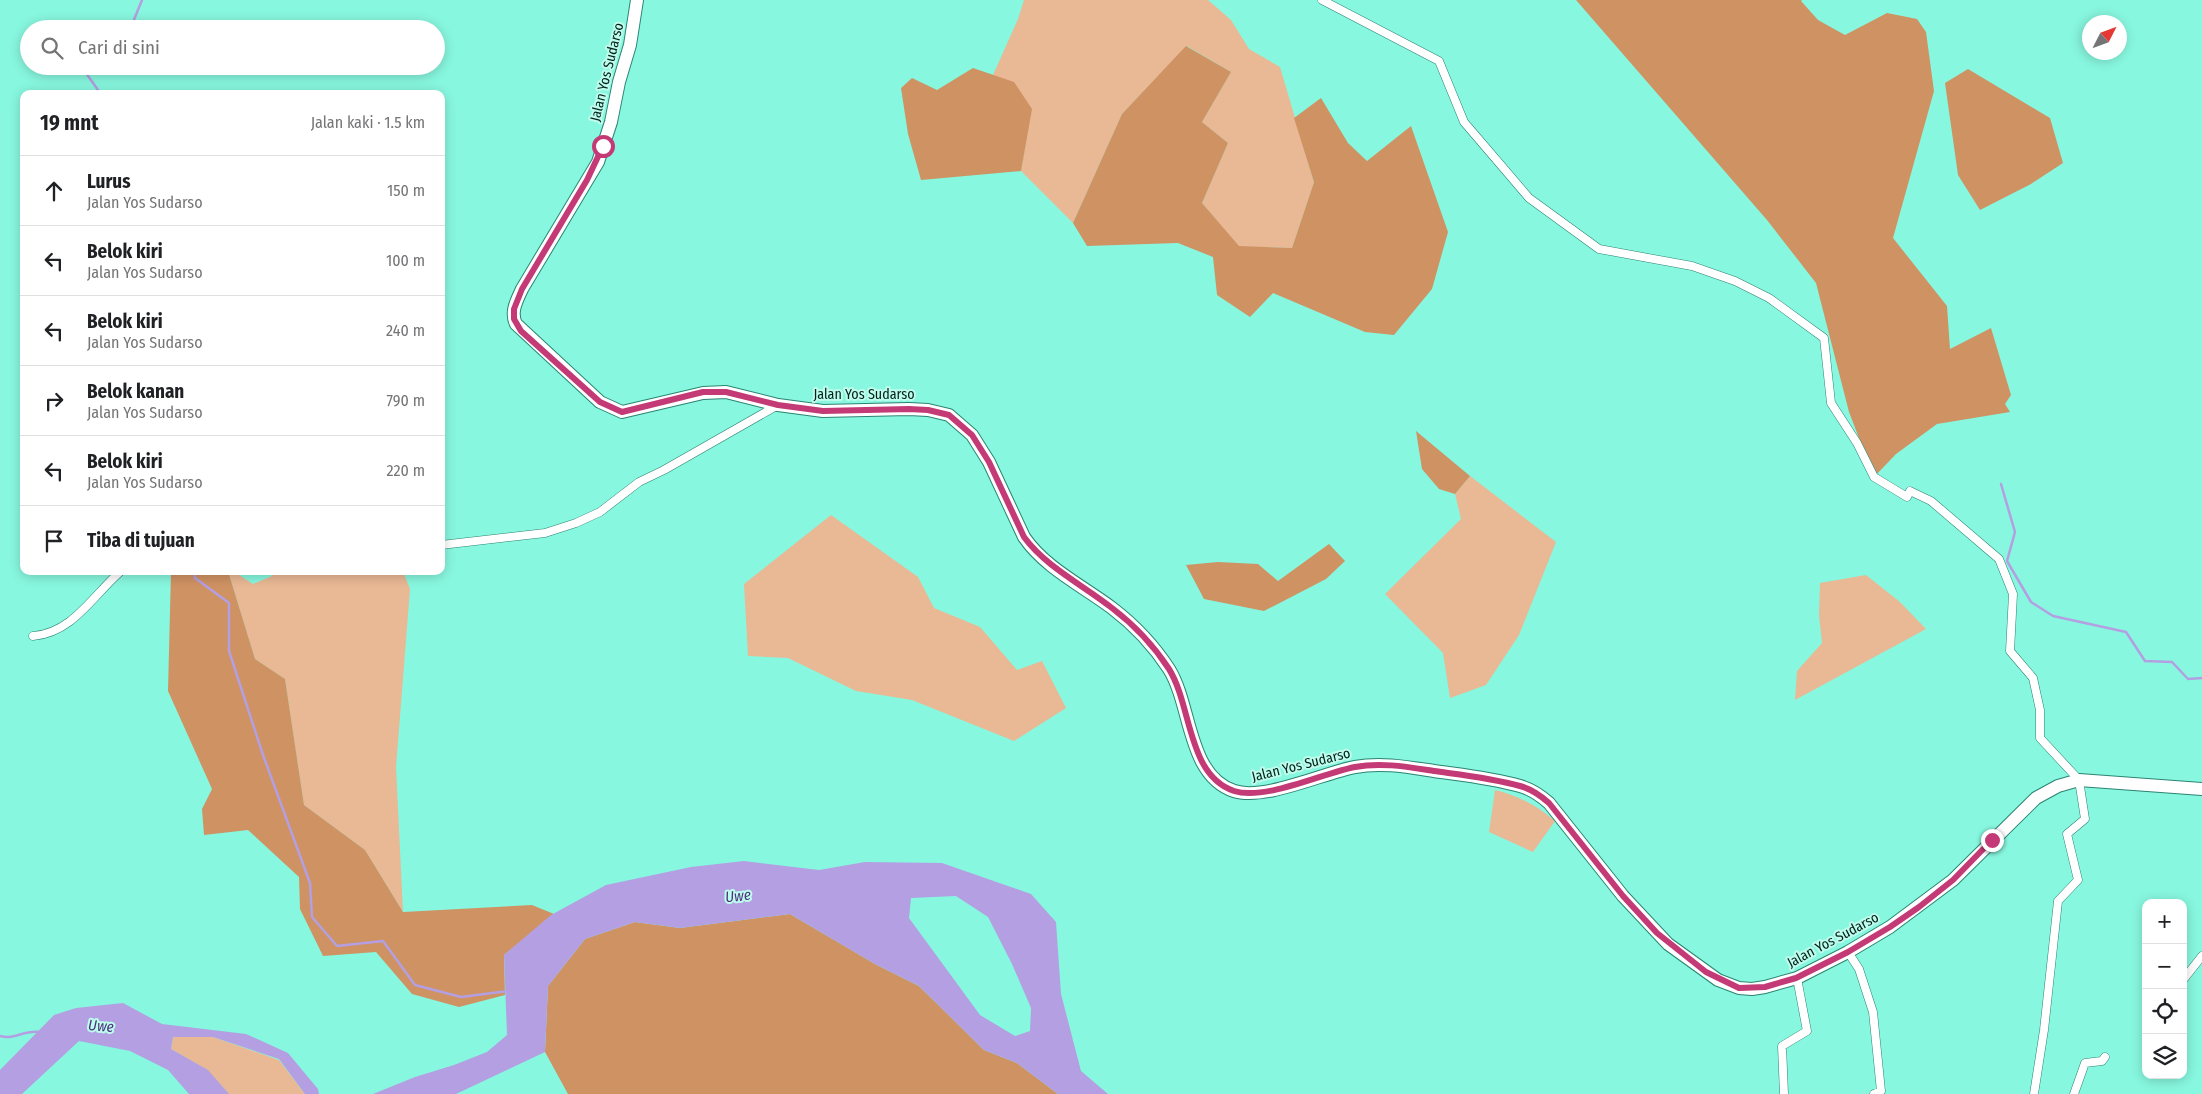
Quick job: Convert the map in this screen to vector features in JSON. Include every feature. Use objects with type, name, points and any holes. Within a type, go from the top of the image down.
[{"type":"main road","name":"Jalan Yos Sudarso","points":[[637,0],[630,45],[620,76],[611,122],[598,162],[522,289],[514,309],[514,319],[521,331],[600,402],[622,412],[703,392],[726,392],[778,405],[823,411],[928,410],[949,415],[972,435],[989,462],[1024,537],[1031,547],[1114,609],[1154,649],[1169,669],[1180,692],[1205,770],[1224,786],[1235,792],[1251,794],[1271,791],[1356,767],[1380,764],[1460,774],[1521,786],[1538,794],[1549,803],[1601,869],[1640,915],[1668,944],[1706,972],[1739,988],[1765,987],[1796,978],[1848,952],[1890,927],[1953,880],[2036,798],[2058,786],[2078,780],[2202,789]]},
{"type":"street","points":[[1322,0],[1439,61],[1464,122],[1529,198],[1599,249],[1692,266],[1735,280],[1769,298],[1824,338],[1831,403],[1857,443],[1874,477],[1906,497],[1910,491],[1931,501],[1999,559],[2013,594],[2010,651],[2033,678],[2040,710],[2040,738],[2078,780],[2085,820],[2067,834],[2078,880],[2058,901],[2044,1030],[2034,1094]]},
{"type":"street","points":[[445,545],[545,533],[576,524],[600,512],[639,482],[664,470],[778,405]]},
{"type":"street","points":[[33,636],[55,630],[72,620],[118,575]]},
{"type":"street","points":[[1848,952],[1859,969],[1873,1012],[1881,1090],[1874,1094]]},
{"type":"street","points":[[2187,975],[2202,956]]},
{"type":"street","points":[[1784,1094],[1782,1046],[1807,1031],[1796,978]]},
{"type":"street","points":[[2074,1094],[2085,1063],[2102,1061],[2105,1057]]},
{"type":"shaded area","points":[[1024,0],[1208,0],[1231,20],[1249,49],[1280,67],[1314,182],[1292,248],[1239,247],[1202,203],[1228,143],[1202,122],[1231,72],[1187,46],[1122,114],[1073,223],[1021,171],[1031,109],[993,75],[1018,19]]},
{"type":"shaded area","points":[[1576,0],[1802,0],[1818,20],[1845,35],[1887,13],[1917,19],[1926,32],[1934,91],[1893,238],[1947,306],[1950,349],[1991,328],[2011,395],[2005,404],[2010,412],[1937,424],[1896,454],[1874,477],[1849,412],[1816,283],[1767,220]]},
{"type":"shaded area","points":[[1186,46],[1231,72],[1202,122],[1228,143],[1202,203],[1239,246],[1292,248],[1314,182],[1294,118],[1321,98],[1348,143],[1367,161],[1411,126],[1448,232],[1432,289],[1394,335],[1365,332],[1273,293],[1250,317],[1217,295],[1213,257],[1178,243],[1087,246],[1073,223],[1122,114]]},
{"type":"shaded area","points":[[973,68],[1014,82],[1032,109],[1021,171],[921,180],[908,134],[901,88],[912,78],[937,90]]},
{"type":"shaded area","points":[[1968,69],[2050,118],[2063,163],[2031,184],[1980,210],[1958,175],[1945,83]]},
{"type":"shaded area","points":[[1416,431],[1470,476],[1455,494],[1439,489],[1422,469]]},
{"type":"shaded area","points":[[1470,476],[1556,542],[1519,635],[1486,685],[1450,698],[1443,653],[1385,594],[1461,519],[1455,494]]},
{"type":"shaded area","points":[[831,515],[918,577],[934,608],[980,627],[1017,670],[1042,661],[1066,708],[1014,741],[912,700],[856,691],[788,658],[748,656],[744,584]]},
{"type":"shaded area","points":[[1329,544],[1345,561],[1326,579],[1264,611],[1204,599],[1186,565],[1218,562],[1258,564],[1278,581]]},
{"type":"shaded area","points":[[171,575],[229,575],[255,659],[285,679],[304,805],[365,850],[403,912],[532,905],[554,914],[504,955],[505,995],[459,1007],[412,994],[376,952],[323,956],[300,909],[299,877],[248,830],[204,835],[202,809],[212,789],[168,691]]},
{"type":"shaded area","points":[[229,575],[239,575],[253,584],[273,575],[405,575],[410,589],[396,767],[403,912],[365,850],[304,805],[285,679],[255,659]]},
{"type":"shaded area","points":[[1866,575],[1900,602],[1926,629],[1795,700],[1797,671],[1822,643],[1819,615],[1820,583]]},
{"type":"shaded area","points":[[1495,790],[1527,802],[1555,821],[1533,852],[1489,832]]},
{"type":"shaded area","points":[[790,914],[875,964],[919,986],[984,1050],[1017,1063],[1058,1094],[568,1094],[545,1052],[548,986],[585,939],[635,922],[680,928]]},
{"type":"shaded area","points":[[173,1037],[213,1037],[279,1060],[305,1094],[229,1094],[207,1070],[171,1049]]},
{"type":"water","name":"Uwe","points":[[744,861],[819,870],[865,862],[942,863],[1031,894],[1056,922],[1061,994],[1081,1071],[1108,1094],[1058,1094],[1017,1063],[984,1050],[919,986],[875,964],[790,914],[680,928],[635,922],[585,939],[548,986],[545,1052],[456,1094],[373,1094],[487,1052],[507,1035],[504,955],[551,915],[606,885],[691,867]],"holes":[[[956,896],[988,917],[1012,964],[1031,1008],[1030,1031],[1015,1036],[980,1015],[909,918],[911,898]]]},
{"type":"water","name":"Uwe","points":[[123,1003],[162,1024],[246,1034],[288,1053],[318,1089],[319,1094],[305,1094],[279,1059],[213,1037],[173,1037],[171,1049],[208,1070],[229,1094],[189,1094],[168,1070],[130,1051],[79,1041],[22,1094],[0,1094],[0,1070],[54,1015],[76,1008]]},
{"type":"waterway","points":[[134,20],[142,0]]},
{"type":"waterway","points":[[87,75],[98,90]]},
{"type":"waterway","points":[[2001,484],[2015,532],[2007,561],[2031,602],[2053,616],[2126,632],[2145,661],[2172,662],[2188,679],[2202,678]]},
{"type":"waterway","points":[[195,575],[195,578],[229,603],[229,651],[263,755],[310,883],[312,917],[337,946],[383,941],[415,985],[461,997],[508,991]]},
{"type":"waterway","points":[[0,1036],[10,1037],[28,1032],[39,1032]]},
{"type":"route","points":[[603,146],[598,162],[522,289],[514,309],[514,319],[521,331],[600,402],[622,412],[703,392],[726,392],[778,405],[823,411],[909,409],[928,410],[949,415],[972,435],[989,462],[1024,537],[1031,547],[1114,609],[1154,649],[1169,669],[1180,692],[1205,770],[1214,779],[1235,792],[1251,794],[1271,791],[1356,767],[1380,764],[1460,774],[1521,786],[1538,794],[1557,811],[1623,896],[1668,944],[1718,980],[1739,988],[1765,987],[1796,978],[1848,952],[1919,907],[1953,880],[1992,840]]}]
